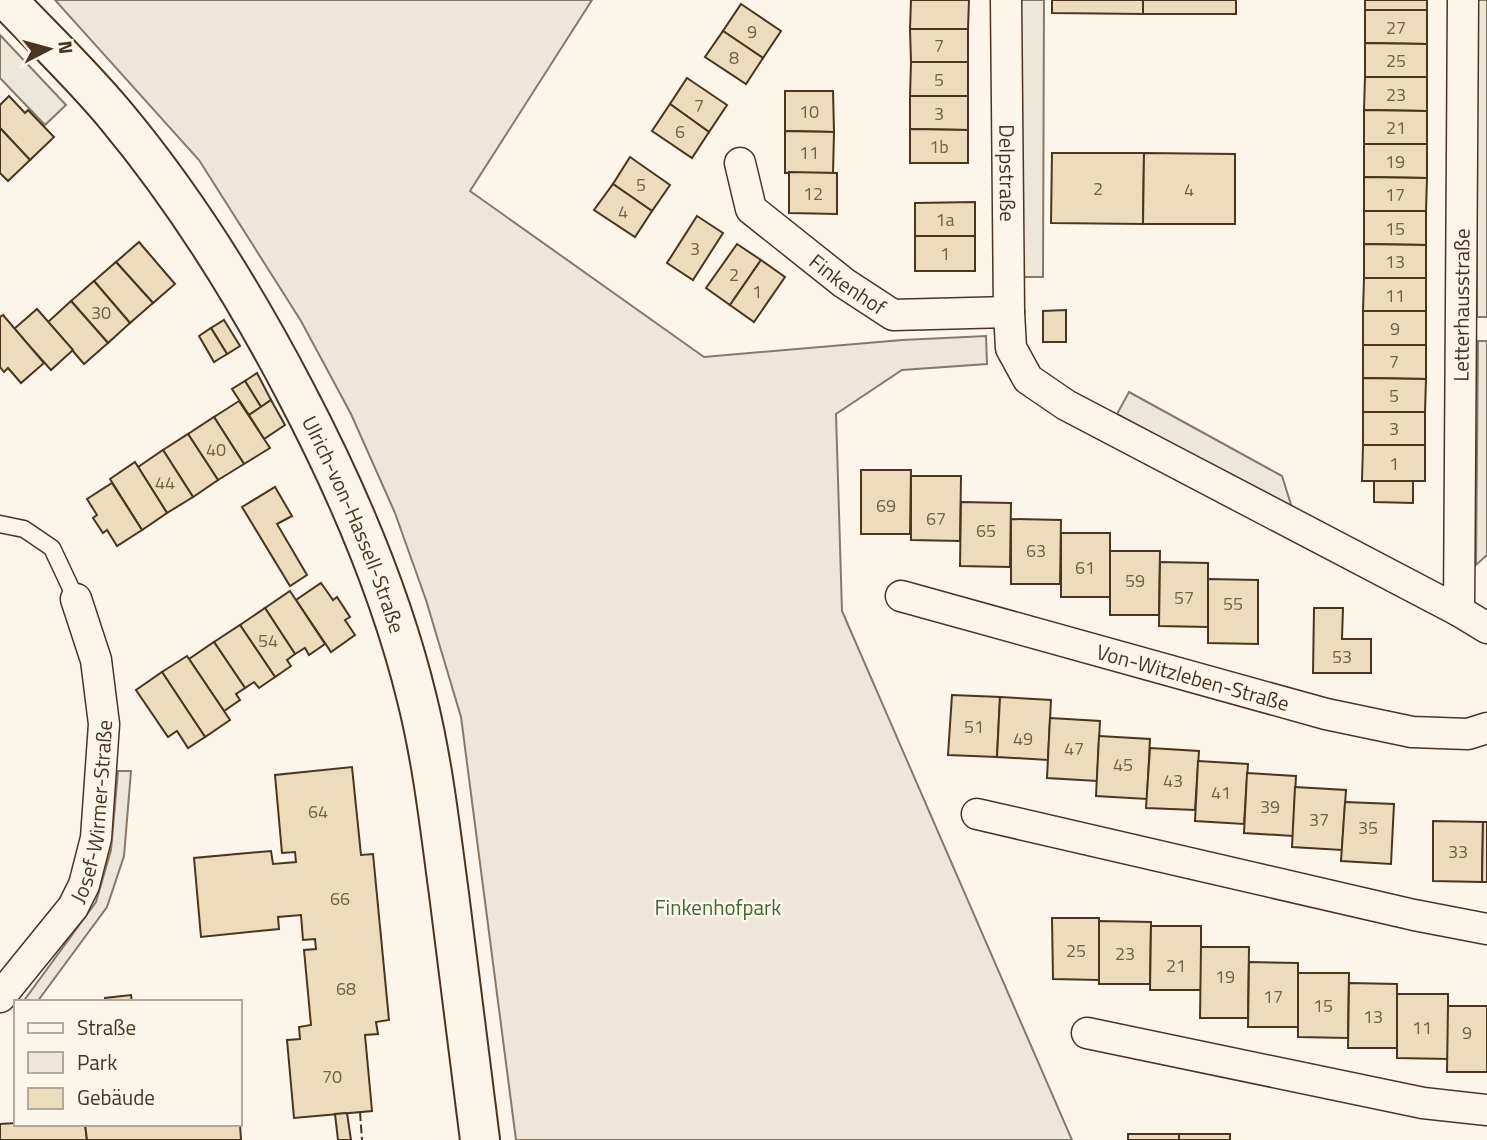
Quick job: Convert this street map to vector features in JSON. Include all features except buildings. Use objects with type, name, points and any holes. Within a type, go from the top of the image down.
[{"type":"street","name":"Ulrich-von-Hassell-Straße","points":[[7,0],[115,114],[174,190],[270,343],[321,441],[362,531],[396,623],[418,700],[436,789],[480,1140]]},
{"type":"street","name":"Delpstraße","points":[[1006,0],[1011,348],[1028,379],[1066,405],[1459,611]]},
{"type":"street","name":"Letterhausstraße","points":[[1459,611],[1462,0]]},
{"type":"street","name":"Finkenhof","points":[[740,163],[751,209],[844,283],[893,316],[1009,312]]},
{"type":"street","name":"Von-Witzleben-Straße","points":[[901,596],[1326,714],[1412,732],[1468,734],[1487,727]]},
{"type":"street","name":"Josef-Wirmer-Straße","points":[[0,997],[73,906],[85,885],[96,838],[104,724],[96,660],[76,599]]},
{"type":"street","points":[[1459,611],[1487,628]]},
{"type":"street","points":[[976,814],[1414,915],[1487,929]]},
{"type":"street","points":[[1087,1033],[1423,1103],[1487,1110]]},
{"type":"lane","points":[[0,524],[24,529],[52,548],[76,599]]},
{"type":"green space","name":"Finkenhofpark","points":[[55,0],[592,0],[470,191],[704,357],[902,340],[986,336],[987,364],[902,370],[836,414],[842,611],[1072,1140],[516,1140],[461,717],[426,600],[395,513],[351,414],[301,321],[199,160]]},
{"type":"shaded area","points":[[1020,0],[1044,0],[1043,277],[1019,277]]},
{"type":"shaded area","points":[[1477,0],[1487,0],[1487,317],[1477,317]]},
{"type":"shaded area","points":[[0,35],[66,105],[45,125],[0,78]]},
{"type":"shaded area","points":[[1478,341],[1487,341],[1487,555],[1476,565]]},
{"type":"shaded area","points":[[1129,392],[1282,476],[1293,511],[1117,414]]},
{"type":"shaded area","points":[[118,771],[131,771],[124,856],[107,907],[38,1000],[24,1000],[96,902],[111,850]]},
{"type":"fence","points":[[360,1112],[362,1140]]}]
